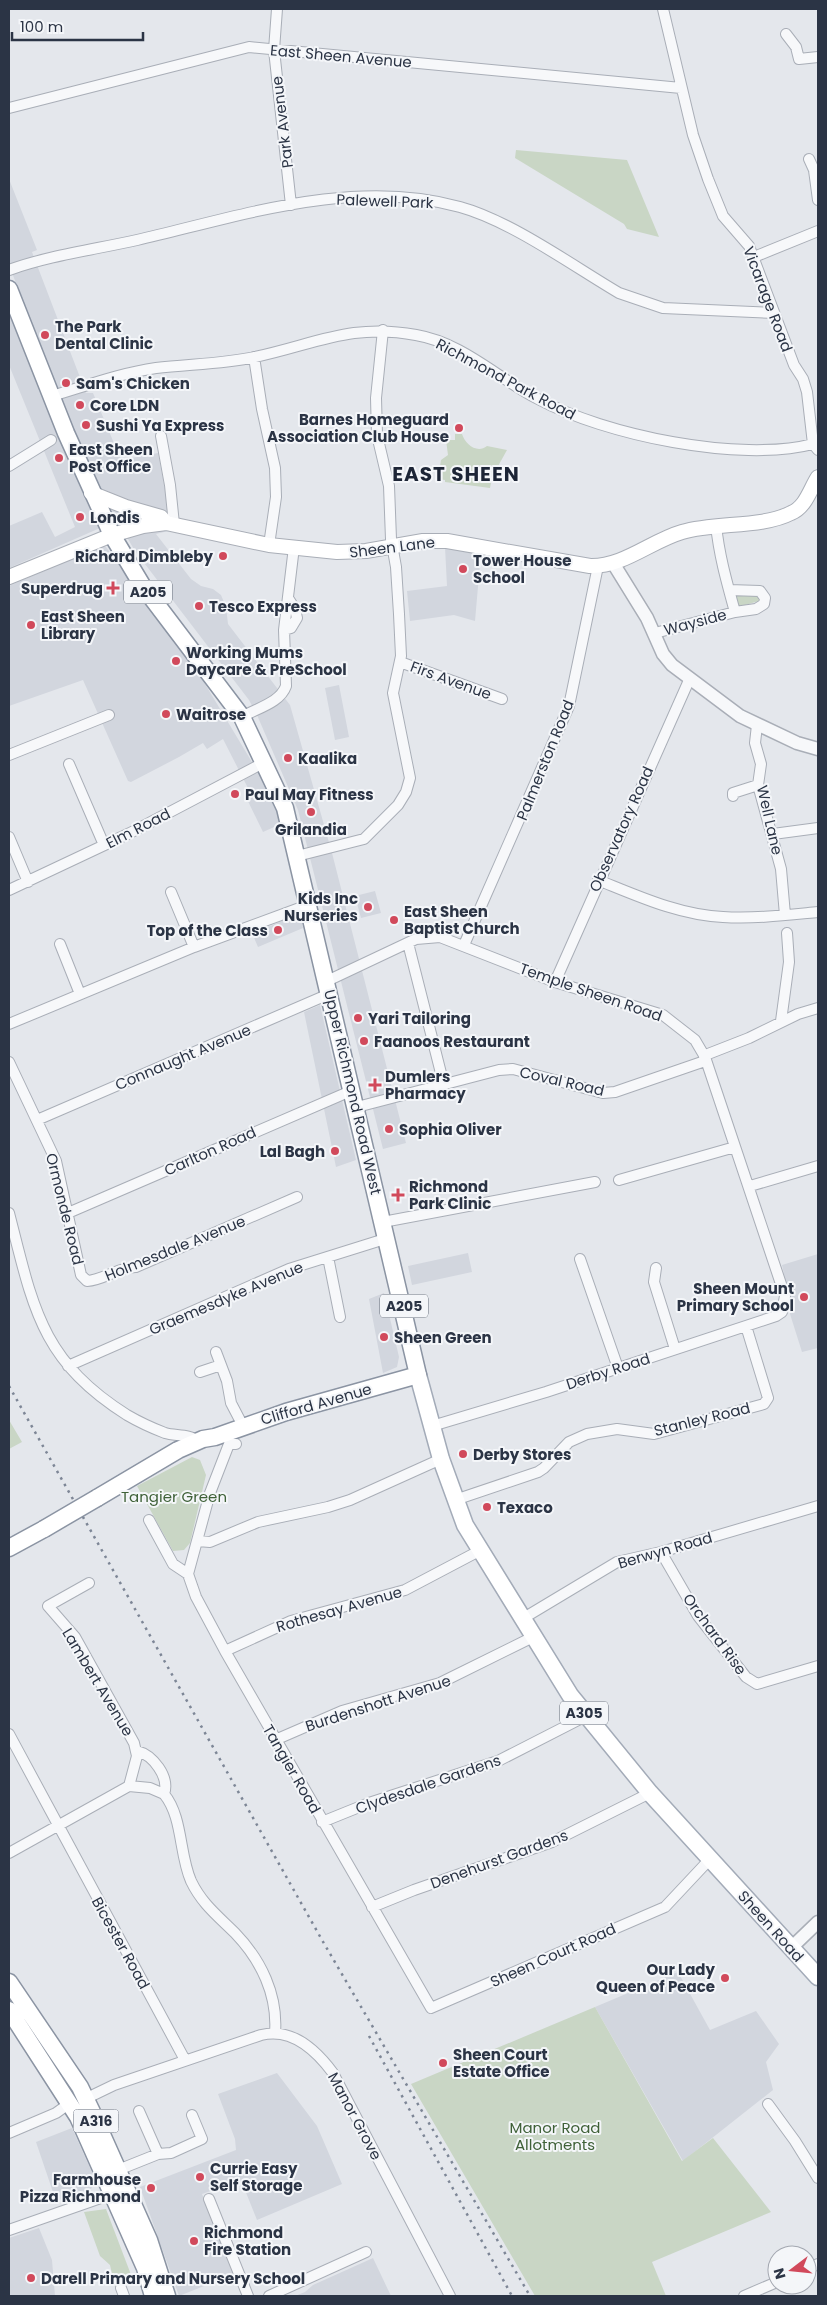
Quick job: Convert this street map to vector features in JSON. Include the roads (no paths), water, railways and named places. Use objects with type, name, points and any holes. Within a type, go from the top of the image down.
[{"type":"main road","name":"Upper Richmond Road West","points":[[9,289],[13,310],[52,396],[91,493],[112,535],[142,585],[242,717],[286,808],[388,1238],[418,1375],[441,1459],[465,1525],[533,1637],[586,1716],[650,1792],[724,1874]]},
{"type":"main road","name":"Sheen Lane","points":[[9,577],[112,535],[143,526],[170,523],[269,545],[350,553],[423,541],[447,541],[598,566],[613,563],[668,536],[716,525],[748,522],[793,513],[802,506],[818,477]]},
{"type":"main road","points":[[91,493],[126,508],[161,517],[170,523]]},
{"type":"main road","name":"Clifford Avenue","points":[[9,1548],[169,1457],[178,1450],[197,1441],[316,1402],[418,1375]]},
{"type":"main road","name":"Clifford Avenue","points":[[169,1457],[186,1453],[214,1437]]},
{"type":"main road","name":"Sheen Road","points":[[724,1874],[818,1977]]},
{"type":"main road","name":"A316","points":[[9,1982],[118,2170],[153,2253],[167,2296]]},
{"type":"main road","name":"A316","points":[[9,2010],[78,2101],[112,2194],[145,2268],[153,2296]]},
{"type":"main road","points":[[145,2268],[145,2258],[153,2253]]},
{"type":"street","name":"Park Avenue","points":[[277,9],[274,50],[291,205]]},
{"type":"street","name":"Vicarage Road","points":[[663,9],[693,135],[723,216],[743,237],[754,257],[794,365],[803,379],[816,447]]},
{"type":"street","points":[[786,34],[796,47],[800,59],[818,57]]},
{"type":"street","name":"East Sheen Avenue","points":[[9,108],[249,47],[681,88]]},
{"type":"street","points":[[808,158],[814,170],[818,200]]},
{"type":"street","name":"Palewell Park","points":[[9,270],[291,205],[352,198],[431,200],[462,208],[493,220],[619,293],[640,301],[663,308],[774,313]]},
{"type":"street","points":[[754,257],[818,231]]},
{"type":"street","name":"Richmond Park Road","points":[[52,396],[154,368],[254,357],[332,336],[366,330],[383,330],[441,341],[470,356],[538,399],[579,418],[617,430],[653,438],[743,452],[816,447]]},
{"type":"street","points":[[297,856],[364,839],[377,828],[406,792],[410,778],[393,693],[400,662],[396,567],[392,546],[389,486],[377,435],[376,398],[383,330]]},
{"type":"street","points":[[254,357],[262,408],[275,468],[276,497],[269,545]]},
{"type":"street","points":[[160,436],[170,485],[170,523]]},
{"type":"street","points":[[9,466],[51,440]]},
{"type":"street","name":"Wayside","points":[[716,525],[719,550],[735,612]]},
{"type":"street","points":[[242,717],[283,694],[286,686],[284,630],[294,547]]},
{"type":"street","points":[[613,563],[656,633],[663,654],[672,665],[740,716],[797,743],[818,749]]},
{"type":"street","name":"Palmerston Road","points":[[464,945],[569,706],[598,566]]},
{"type":"street","name":"Wayside","points":[[656,633],[735,612],[756,609],[764,604],[765,598],[760,591],[728,590]]},
{"type":"street","name":"Firs Avenue","points":[[400,662],[502,699]]},
{"type":"street","name":"Observatory Road","points":[[555,982],[598,880],[690,678]]},
{"type":"street","points":[[9,755],[109,715]]},
{"type":"street","name":"Well Lane","points":[[757,725],[756,743],[761,764],[758,785],[773,834],[781,870],[785,915]]},
{"type":"street","name":"Elm Road","points":[[9,890],[104,845],[265,762]]},
{"type":"street","points":[[69,764],[104,845]]},
{"type":"street","points":[[733,796],[733,792],[758,785]]},
{"type":"street","points":[[773,834],[818,828]]},
{"type":"street","points":[[9,837],[28,882]]},
{"type":"street","points":[[598,880],[647,900],[691,913],[722,917],[818,912]]},
{"type":"street","points":[[171,892],[194,947]]},
{"type":"street","points":[[9,1024],[194,947],[308,905]]},
{"type":"street","points":[[781,1021],[789,962],[786,933]]},
{"type":"street","name":"Temple Sheen Road","points":[[328,988],[408,943],[430,936],[464,945],[555,982],[663,1015],[695,1040],[705,1057],[734,1147],[750,1186],[785,1296],[782,1312]]},
{"type":"street","points":[[408,943],[444,1085]]},
{"type":"street","points":[[60,944],[80,994]]},
{"type":"street","name":"Connaught Avenue","points":[[37,1120],[328,988]]},
{"type":"street","name":"Coval Road","points":[[357,1108],[499,1070],[514,1069],[593,1091],[609,1093],[702,1062],[708,1054],[749,1038],[781,1021],[818,1008]]},
{"type":"street","name":"Ormonde Road","points":[[9,1062],[56,1161],[82,1274]]},
{"type":"street","name":"Carlton Road","points":[[68,1213],[353,1090]]},
{"type":"street","points":[[619,1180],[734,1147]]},
{"type":"street","points":[[750,1186],[818,1166]]},
{"type":"street","points":[[383,1222],[595,1182]]},
{"type":"street","name":"Holmesdale Avenue","points":[[82,1274],[86,1281],[94,1281],[126,1267],[136,1267],[297,1198]]},
{"type":"street","points":[[9,1213],[29,1293],[38,1320],[51,1344],[68,1366],[107,1402],[147,1426],[197,1441]]},
{"type":"street","name":"Graemesdyke Avenue","points":[[68,1366],[289,1269],[388,1238]]},
{"type":"street","points":[[328,1257],[340,1317]]},
{"type":"street","points":[[580,1259],[618,1368]]},
{"type":"street","points":[[656,1268],[654,1282],[675,1349]]},
{"type":"street","name":"Derby Road","points":[[432,1426],[618,1368],[746,1326],[782,1312]]},
{"type":"street","name":"Stanley Road","points":[[455,1500],[538,1472],[569,1442],[588,1434],[617,1428],[654,1434],[764,1404],[768,1398],[746,1326]]},
{"type":"street","points":[[216,1352],[232,1404],[243,1426]]},
{"type":"street","points":[[200,1372],[221,1365]]},
{"type":"street","points":[[188,1574],[216,1474],[229,1444],[236,1444]]},
{"type":"street","points":[[198,1541],[210,1542],[258,1522],[328,1507],[350,1500],[441,1459]]},
{"type":"street","name":"Berwyn Road","points":[[522,1619],[617,1562],[661,1552],[818,1506]]},
{"type":"street","name":"Tangier Road","points":[[149,1520],[173,1564],[188,1574],[196,1597],[225,1651],[402,1961]]},
{"type":"street","name":"Rothesay Avenue","points":[[225,1651],[291,1621],[405,1590],[479,1550]]},
{"type":"street","name":"Orchard Rise","points":[[661,1552],[698,1616],[746,1677],[757,1684],[818,1666]]},
{"type":"street","name":"Lambert Avenue","points":[[89,1583],[48,1606],[75,1636],[134,1743],[137,1751],[129,1786]]},
{"type":"street","name":"Burdenshott Avenue","points":[[276,1740],[342,1711],[440,1683],[533,1637]]},
{"type":"street","name":"Clydesdale Gardens","points":[[322,1822],[369,1803],[498,1761],[586,1716]]},
{"type":"street","name":"Bicester Road","points":[[9,1734],[185,2060]]},
{"type":"street","name":"Lambert Avenue","points":[[137,1751],[146,1754],[155,1763],[166,1787],[164,1794],[174,1812],[187,1871],[200,1898],[254,1956],[267,1982],[276,2011],[275,2033]]},
{"type":"street","points":[[9,1853],[129,1786],[150,1788],[164,1794]]},
{"type":"street","name":"Denehurst Gardens","points":[[372,1907],[414,1890],[552,1842],[650,1792]]},
{"type":"street","name":"Sheen Court Road","points":[[402,1961],[431,2008],[665,1907],[710,1859]]},
{"type":"street","points":[[791,1948],[818,1922]]},
{"type":"street","name":"Manor Grove","points":[[9,2133],[56,2113],[99,2090],[185,2060],[261,2035],[275,2033],[291,2036],[303,2042],[325,2062],[333,2073],[450,2296]]},
{"type":"street","points":[[768,2104],[795,2141],[818,2178]]},
{"type":"street","points":[[139,2112],[158,2154]]},
{"type":"street","points":[[118,2170],[158,2154],[171,2153],[202,2139],[192,2115]]},
{"type":"street","points":[[9,2230],[112,2194]]},
{"type":"street","points":[[209,2199],[248,2296]]},
{"type":"street","points":[[269,2296],[366,2252]]},
{"type":"street","points":[[744,2296],[767,2286]]},
{"type":"railway","points":[[9,1386],[322,1940],[530,2296]]},
{"type":"railway","points":[[369,2036],[512,2296]]},
{"type":"place","name":"The Park Dental Clinic","points":[[45,335]]},
{"type":"place","name":"Sam's Chicken","points":[[66,383]]},
{"type":"place","name":"Core LDN","points":[[80,405]]},
{"type":"place","name":"Sushi Ya Express","points":[[86,425]]},
{"type":"place","name":"Barnes Homeguard Association Club House","points":[[459,428]]},
{"type":"place","name":"East Sheen Post Office","points":[[59,458]]},
{"type":"place","name":"Londis","points":[[80,517]]},
{"type":"place","name":"Richard Dimbleby","points":[[223,556]]},
{"type":"place","name":"Tower House School","points":[[463,569]]},
{"type":"place","name":"Superdrug","points":[[113,588]]},
{"type":"place","name":"Tesco Express","points":[[199,606]]},
{"type":"place","name":"East Sheen Library","points":[[31,625]]},
{"type":"place","name":"Working Mums Daycare & PreSchool","points":[[176,661]]},
{"type":"place","name":"Waitrose","points":[[166,714]]},
{"type":"place","name":"Kaalika","points":[[288,758]]},
{"type":"place","name":"Paul May Fitness","points":[[235,794]]},
{"type":"place","name":"Grilandia","points":[[311,812]]},
{"type":"place","name":"Kids Inc Nurseries","points":[[368,907]]},
{"type":"place","name":"East Sheen Baptist Church","points":[[394,920]]},
{"type":"place","name":"Top of the Class","points":[[278,930]]},
{"type":"place","name":"Yari Tailoring","points":[[358,1018]]},
{"type":"place","name":"Faanoos Restaurant","points":[[364,1041]]},
{"type":"place","name":"Dumlers Pharmacy","points":[[375,1085]]},
{"type":"place","name":"Sophia Oliver","points":[[389,1129]]},
{"type":"place","name":"Lal Bagh","points":[[335,1151]]},
{"type":"place","name":"Richmond Park Clinic","points":[[398,1195]]},
{"type":"place","name":"Sheen Mount Primary School","points":[[804,1297]]},
{"type":"place","name":"Sheen Green","points":[[384,1337]]},
{"type":"place","name":"Derby Stores","points":[[463,1454]]},
{"type":"place","name":"Texaco","points":[[487,1507]]},
{"type":"place","name":"Our Lady Queen of Peace","points":[[725,1978]]},
{"type":"place","name":"Sheen Court Estate Office","points":[[443,2063]]},
{"type":"place","name":"Currie Easy Self Storage","points":[[200,2177]]},
{"type":"place","name":"Farmhouse Pizza Richmond","points":[[151,2188]]},
{"type":"place","name":"Richmond Fire Station","points":[[194,2241]]},
{"type":"place","name":"Darell Primary and Nursery School","points":[[31,2278]]},
{"type":"district","name":"EAST SHEEN","points":[[456,474]]},
{"type":"park label","name":"Tangier Green","points":[[174,1496]]},
{"type":"park label","name":"Manor Road Allotments","points":[[555,2136]]}]
